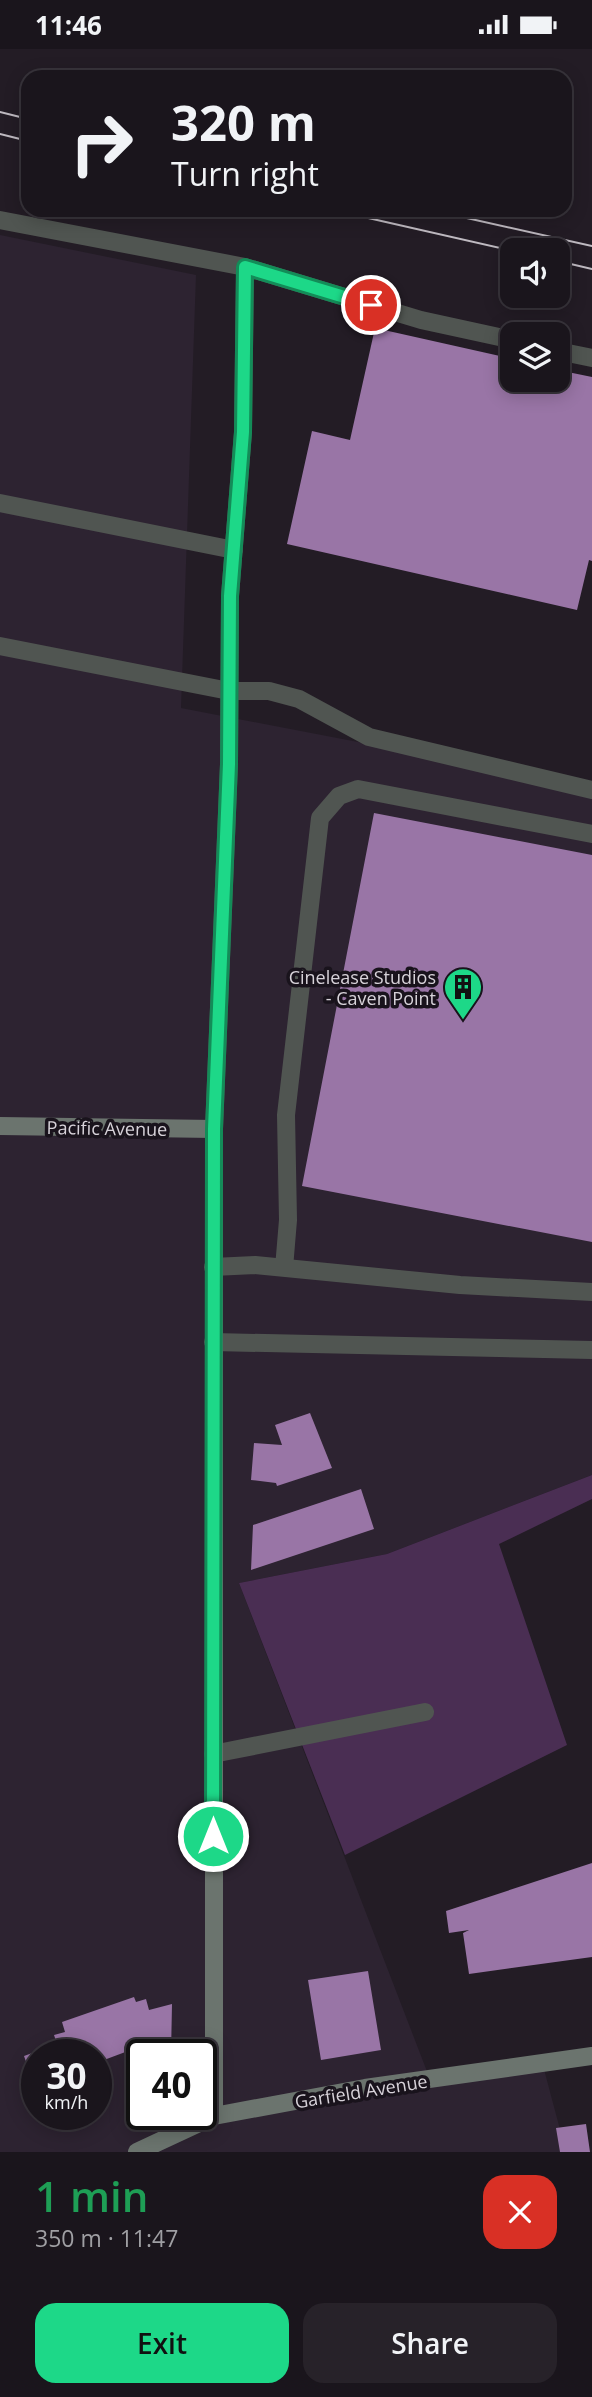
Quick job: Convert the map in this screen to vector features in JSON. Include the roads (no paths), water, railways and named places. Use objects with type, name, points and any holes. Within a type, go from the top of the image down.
[{"type":"street","points":[[0,220],[245,267],[421,320],[500,337]]},
{"type":"street","points":[[214,2039],[214,1129],[234,549],[243,432],[245,267]]},
{"type":"street","points":[[570,353],[592,358]]},
{"type":"street","points":[[0,503],[234,549]]},
{"type":"street","points":[[0,646],[229,691],[269,691],[299,699],[369,737],[592,790]]},
{"type":"street","points":[[284,1268],[288,1220],[286,1115],[320,818],[339,796],[358,789],[592,834]]},
{"type":"street","name":"Pacific Avenue","points":[[0,1126],[214,1129]]},
{"type":"street","points":[[213,1267],[255,1265],[460,1285],[592,1292]]},
{"type":"street","points":[[213,1342],[592,1350]]},
{"type":"street","points":[[213,1754],[425,1712]]},
{"type":"street","name":"Garfield Avenue","points":[[217,2115],[365,2088],[592,2056]]},
{"type":"street","name":"Garfield Avenue","points":[[137,2152],[184,2130]]},
{"type":"tram line","points":[[0,112],[21,117]]},
{"type":"tram line","points":[[0,134],[21,139]]},
{"type":"tram line","points":[[364,217],[500,248]]},
{"type":"tram line","points":[[462,217],[592,246]]},
{"type":"tram line","points":[[570,264],[592,269]]},
{"type":"place","name":"Cinelease Studios - Caven Point","points":[[463,1021]]}]
